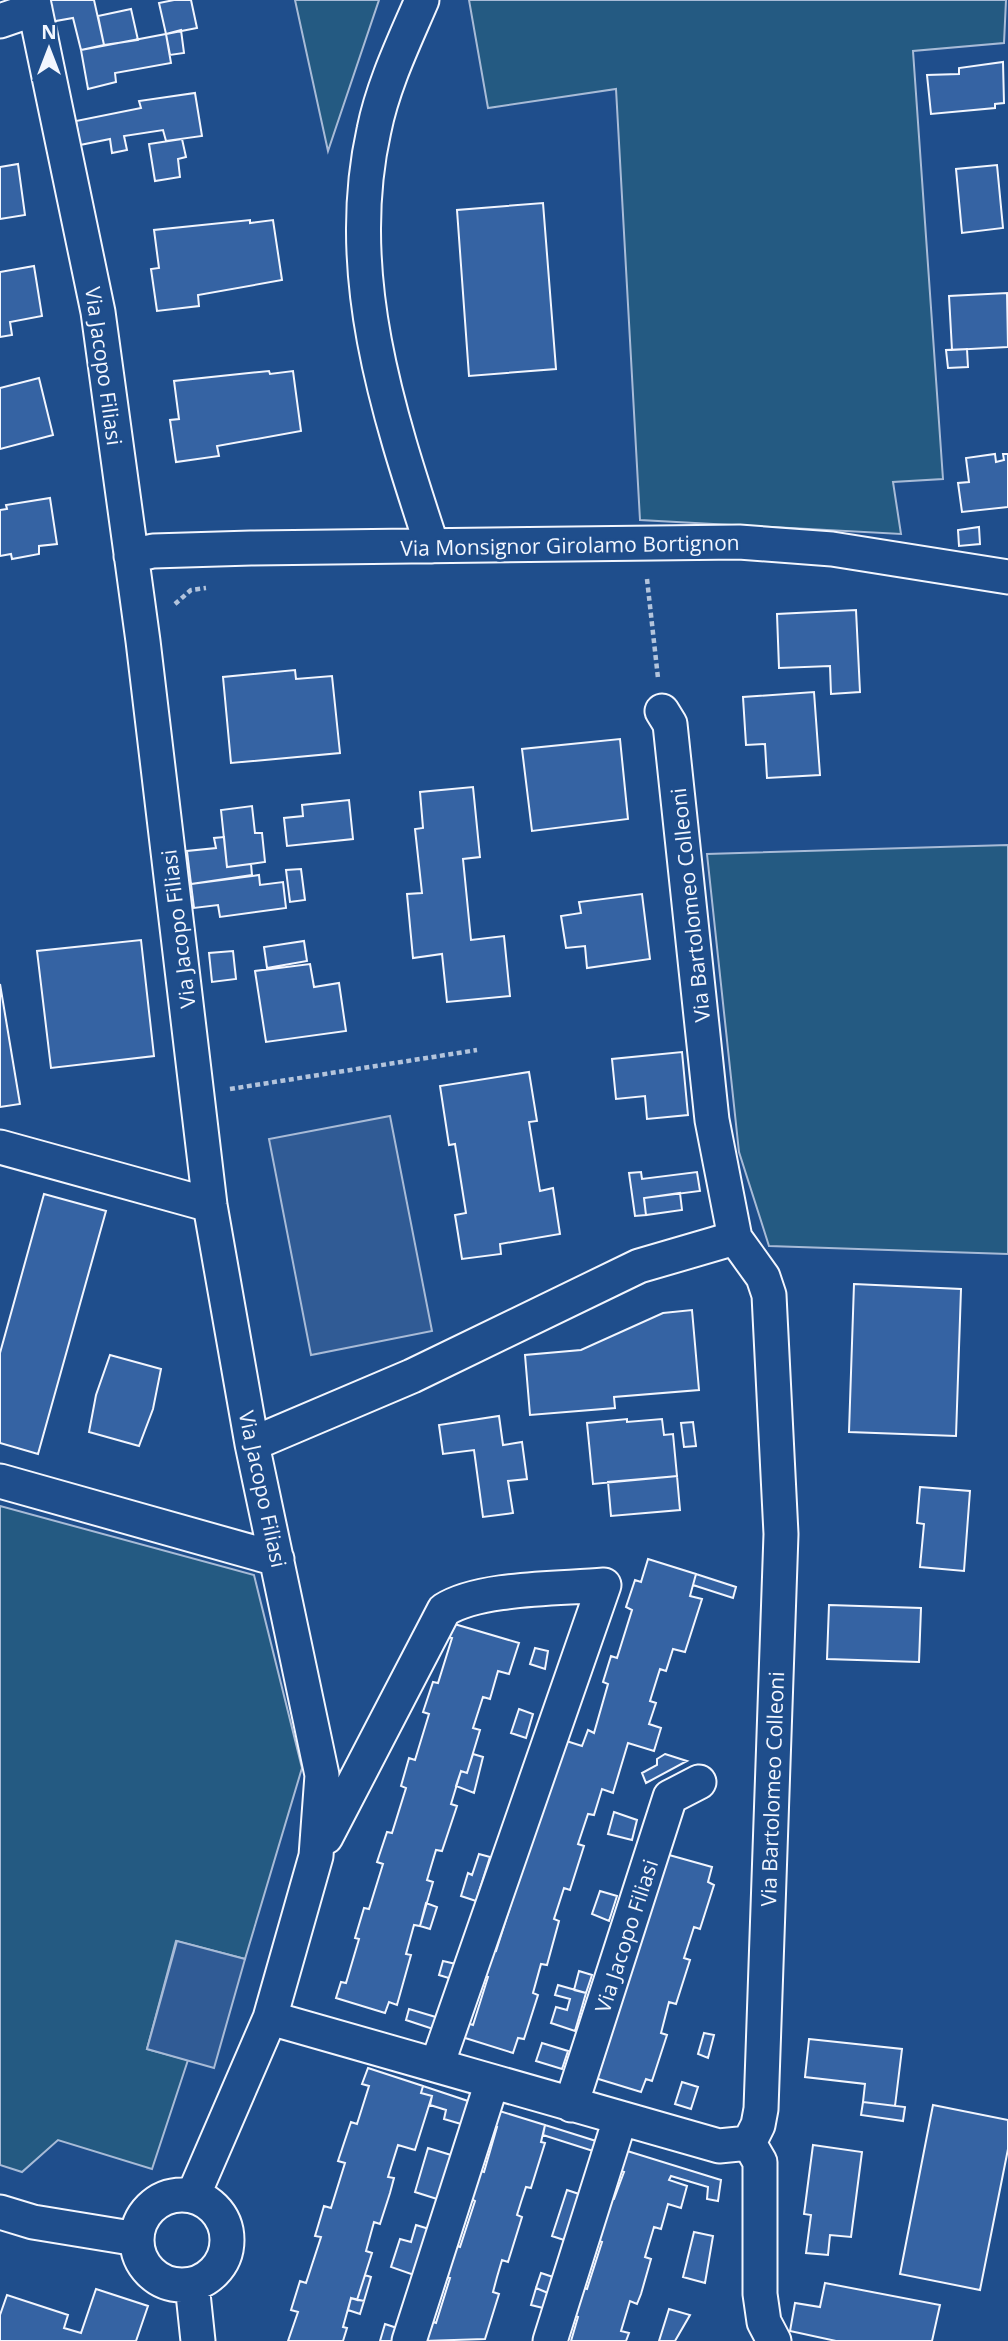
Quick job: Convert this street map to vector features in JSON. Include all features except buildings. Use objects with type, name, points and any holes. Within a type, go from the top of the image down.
[{"type":"street","points":[[422,0],[393,66],[373,130],[362,228],[369,319],[394,432],[432,546]]},
{"type":"street","points":[[0,21],[34,5]]},
{"type":"street","name":"Via Jacopo Filiasi","points":[[34,5],[93,285],[131,556],[210,1205],[252,1444],[322,1775],[316,1856],[270,2018],[193,2196]]},
{"type":"street","name":"Via Monsignor Girolamo Bortignon","points":[[131,556],[165,550],[738,542],[832,549],[1008,577]]},
{"type":"street","name":"Via Bartolomeo Colleoni","points":[[662,710],[670,724],[712,1120],[736,1238],[763,1277],[769,1295],[781,1534],[761,2109],[758,2125],[749,2143]]},
{"type":"street","points":[[0,1147],[210,1205]]},
{"type":"street","points":[[252,1444],[412,1376],[639,1266],[736,1238]]},
{"type":"street","points":[[0,1481],[276,1559]]},
{"type":"street","name":"Via Jacopo Filiasi","points":[[316,1856],[444,1610],[459,1600],[485,1595],[604,1585],[437,2065]]},
{"type":"street","name":"Via Jacopo Filiasi","points":[[571,2105],[670,1797],[699,1782]]},
{"type":"street","points":[[270,2018],[719,2146],[749,2143],[760,2162],[760,2294],[764,2322],[774,2341]]},
{"type":"street","points":[[409,2341],[492,2082]]},
{"type":"street","points":[[550,2341],[620,2119]]},
{"type":"street","points":[[177,2194],[193,2196],[208,2203],[219,2213],[228,2243],[220,2265],[209,2277],[192,2284],[177,2285],[154,2274],[139,2254],[139,2225],[147,2211],[159,2201],[177,2194]]},
{"type":"street","points":[[0,2212],[33,2222],[137,2239]]},
{"type":"street","points":[[192,2284],[198,2341]]},
{"type":"path","points":[[646,573],[662,710]]},
{"type":"path","points":[[173,606],[191,590],[209,587]]},
{"type":"path","points":[[198,1094],[477,1050]]},
{"type":"shaded area","points":[[295,0],[379,0],[328,151]]},
{"type":"shaded area","points":[[469,0],[1006,0],[1004,43],[913,51],[943,479],[893,482],[901,534],[640,520],[616,89],[488,108]]},
{"type":"shaded area","points":[[1008,845],[1008,1254],[769,1246],[739,1152],[707,854]]},
{"type":"shaded area","points":[[390,1116],[432,1331],[311,1355],[269,1139]]},
{"type":"shaded area","points":[[0,1506],[254,1575],[302,1768],[245,1959],[176,1941],[147,2049],[188,2060],[152,2169],[58,2140],[22,2172],[0,2165]]},
{"type":"shaded area","points":[[177,1941],[245,1959],[214,2068],[147,2049]]}]
